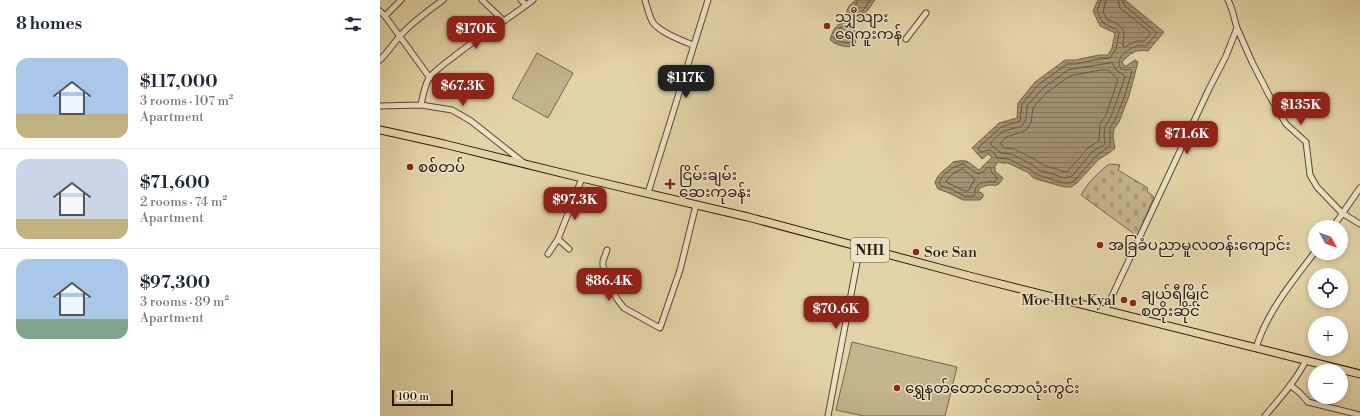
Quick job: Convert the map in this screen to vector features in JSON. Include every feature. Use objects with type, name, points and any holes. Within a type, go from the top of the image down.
[{"type":"highway","name":"NH1","points":[[380,130],[648,193],[972,277],[1360,374]]},
{"type":"street","points":[[400,0],[381,13],[430,78]]},
{"type":"street","points":[[380,60],[416,20],[443,0]]},
{"type":"street","points":[[482,0],[504,21]]},
{"type":"street","points":[[521,0],[526,5]]},
{"type":"street","points":[[421,105],[423,91],[430,78],[446,63],[466,47],[533,0]]},
{"type":"street","points":[[645,0],[652,22],[656,26],[677,38],[694,45]]},
{"type":"street","points":[[648,193],[708,0]]},
{"type":"street","points":[[1228,0],[1234,14],[1237,28],[1269,95],[1286,124],[1306,142],[1310,175],[1318,187],[1342,213],[1360,224]]},
{"type":"street","points":[[906,39],[926,13]]},
{"type":"street","points":[[1106,310],[1202,103],[1226,56],[1237,28]]},
{"type":"street","points":[[380,106],[421,105],[452,110],[471,121],[525,164]]},
{"type":"street","points":[[548,254],[558,239],[582,178]]},
{"type":"street","points":[[1338,220],[1360,188]]},
{"type":"street","points":[[607,250],[602,261],[603,266],[617,299],[624,308],[660,328],[680,270],[696,205]]},
{"type":"street","points":[[558,239],[569,249]]},
{"type":"street","points":[[828,416],[860,247]]},
{"type":"street","points":[[1256,348],[1259,338],[1273,309],[1309,260]]},
{"type":"street","points":[[1265,416],[1301,370],[1306,360]]},
{"type":"street","points":[[1290,385],[1308,402],[1360,415]]},
{"type":"green space","points":[[537,53],[573,73],[548,118],[512,98]]},
{"type":"green space","points":[[1109,164],[1120,165],[1118,170],[1148,188],[1147,191],[1154,197],[1137,236],[1081,195],[1094,178]]},
{"type":"green space","name":"ရွှေနတ်တောင်ဘောလုံးကွင်း","points":[[852,342],[957,367],[945,416],[864,416],[836,410]]},
{"type":"water","points":[[856,0],[875,0],[863,16],[852,21],[846,14],[849,6]]},
{"type":"water","points":[[1098,0],[1125,0],[1164,32],[1148,51],[1136,51],[1122,62],[1126,66],[1135,60],[1138,62],[1129,96],[1119,122],[1114,129],[1113,137],[1115,148],[1099,159],[1077,183],[1071,187],[1064,187],[1036,179],[1029,173],[1008,163],[998,162],[995,166],[995,171],[1003,178],[998,184],[980,188],[978,191],[983,194],[983,197],[980,200],[963,200],[938,189],[935,183],[937,179],[953,162],[965,161],[979,170],[992,157],[988,154],[982,159],[972,148],[999,123],[1017,118],[1018,103],[1035,82],[1065,60],[1108,55],[1112,48],[1115,33],[1100,26],[1093,11]]},
{"type":"water","points":[[843,22],[854,28],[856,38],[854,46],[841,46],[830,40],[834,29]]},
{"type":"place","name":"သျှီသျား ရေကူးကန်","points":[[827,26]]},
{"type":"place","name":"စစ်တပ်","points":[[410,167]]},
{"type":"place","name":"ငြိမ်းချမ်း ဆေးကုခန်း","points":[[670,184]]},
{"type":"place","name":"အခြခံပညာမူလတန်းကျောင်း","points":[[1100,245]]},
{"type":"place","name":"Soe San","points":[[916,252]]},
{"type":"place","name":"Moe Htet Kyal","points":[[1124,300]]},
{"type":"place","name":"ချယ်ရီမြိုင် စတိုးဆိုင်","points":[[1133,303]]},
{"type":"place","name":"ရွှေနတ်တောင်ဘောလုံးကွင်း","points":[[897,388]]}]
